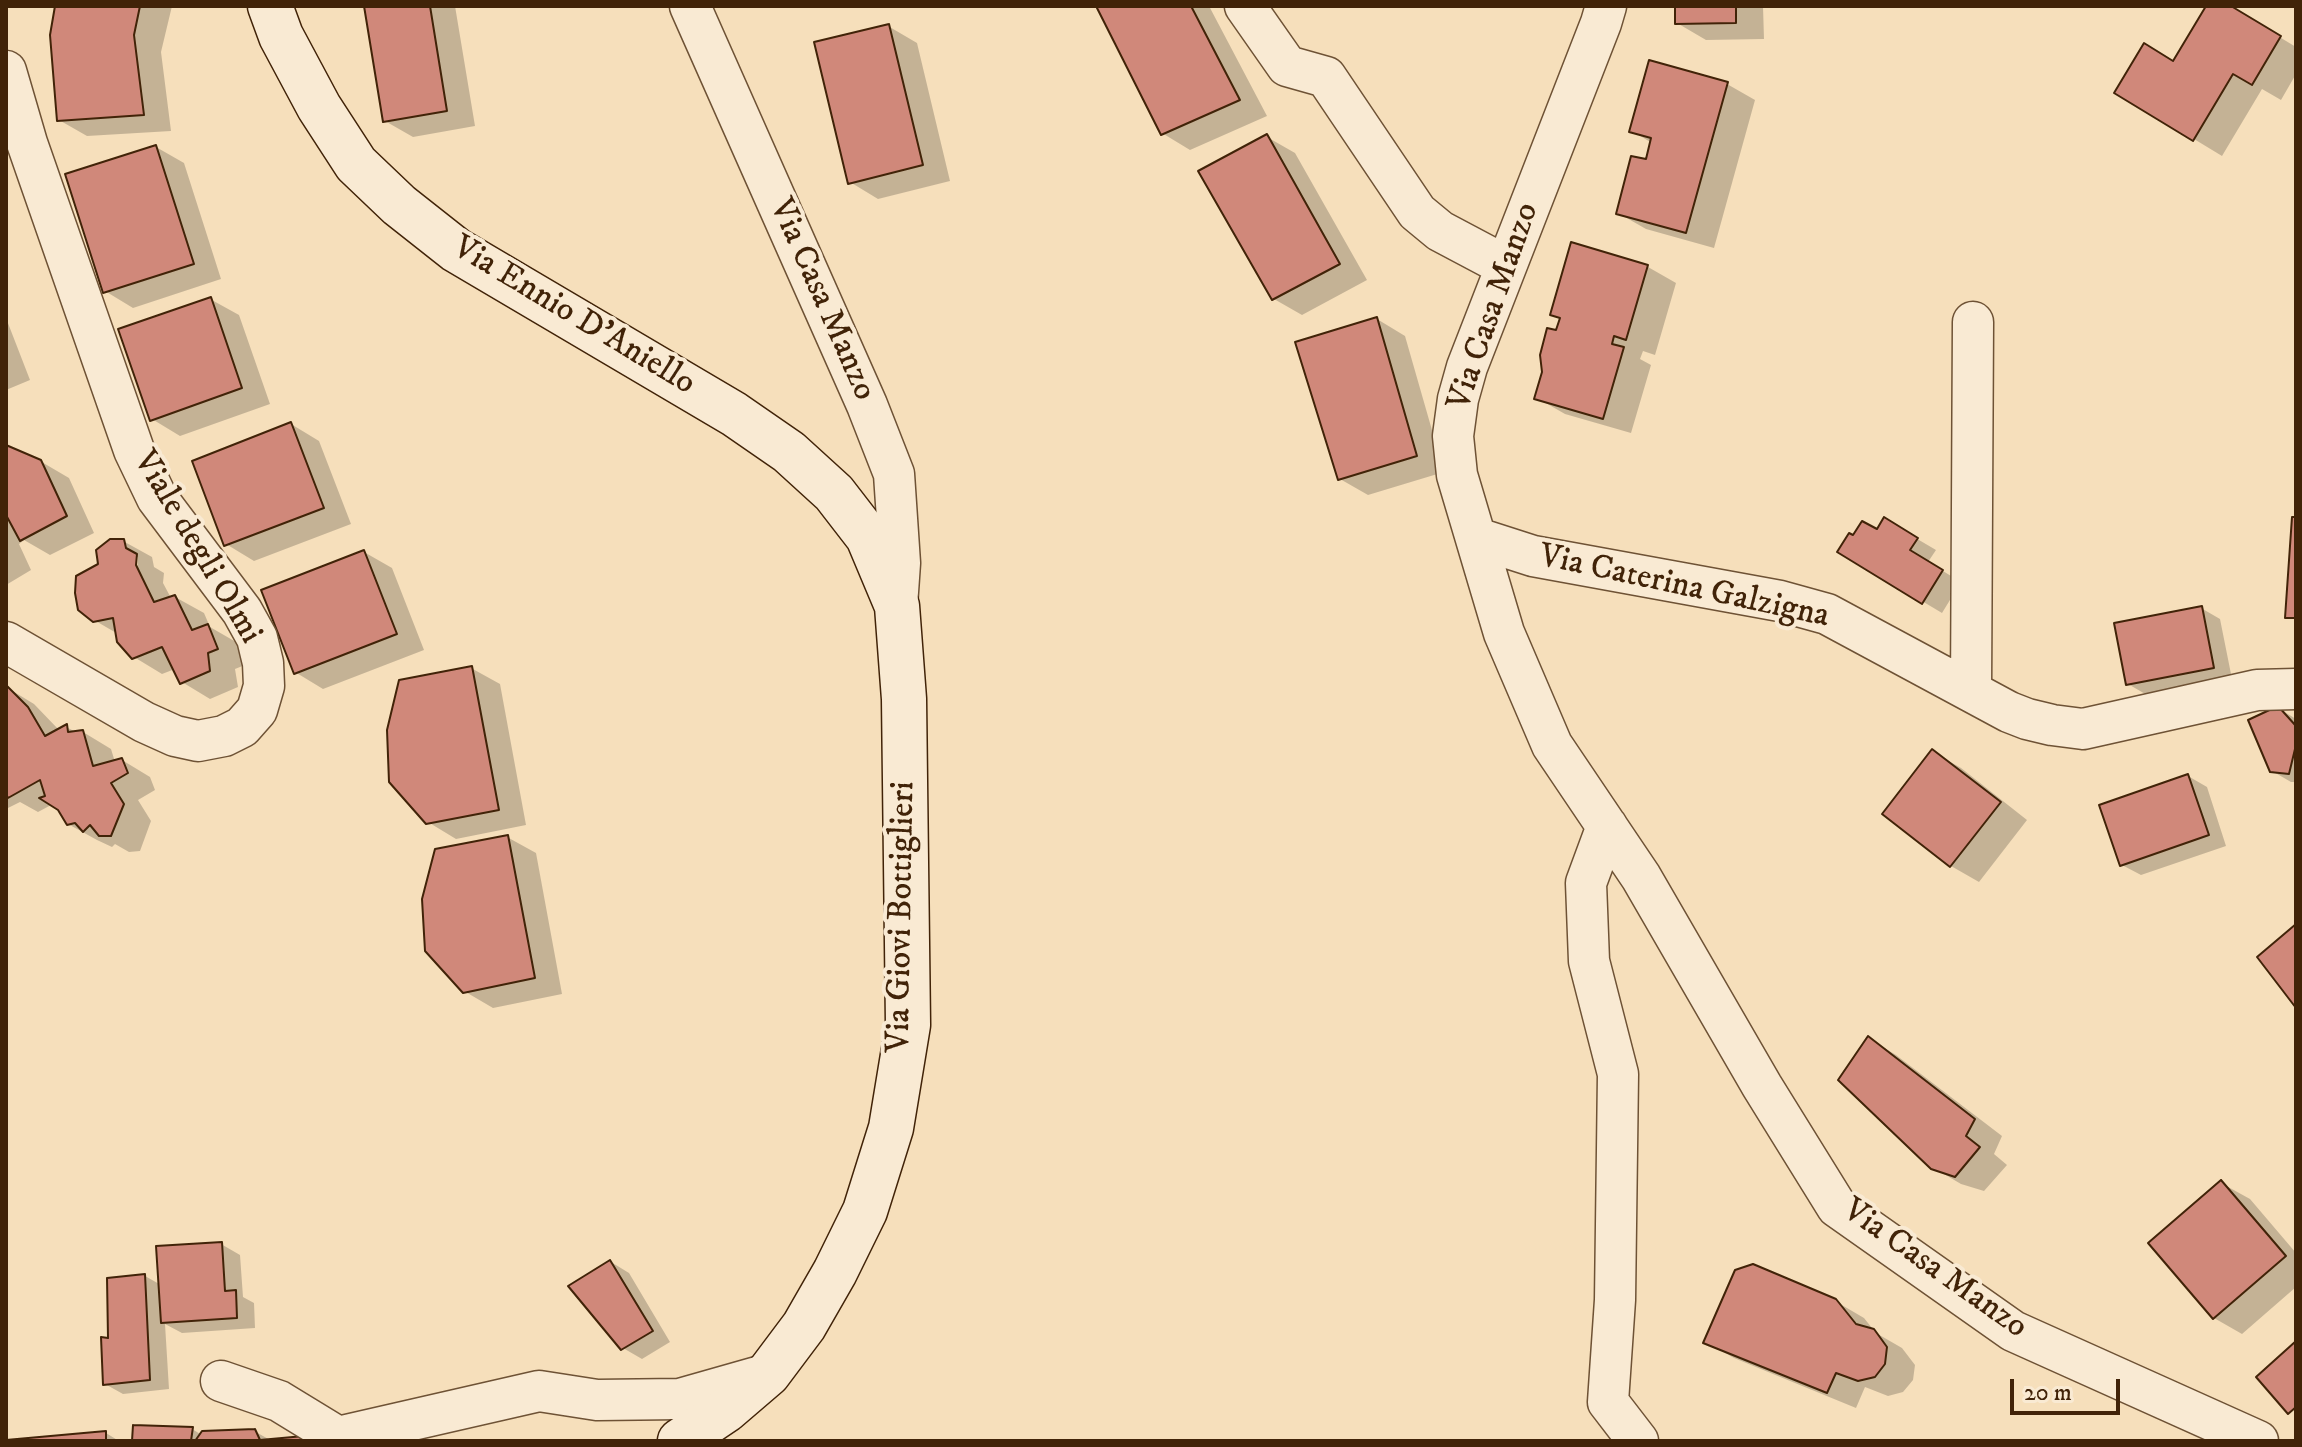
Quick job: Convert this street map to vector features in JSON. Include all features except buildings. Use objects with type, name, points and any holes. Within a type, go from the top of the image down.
[{"type":"street","name":"Via Ennio D'Aniello","points":[[270,6],[281,36],[319,107],[356,164],[399,205],[456,250],[734,414],[789,452],[834,493],[868,537],[897,606]]},
{"type":"street","name":"Via Casa Manzo","points":[[690,6],[867,405],[894,474],[900,563],[897,606]]},
{"type":"street","points":[[1245,6],[1287,66],[1326,77],[1417,212],[1440,231],[1506,266]]},
{"type":"street","name":"Via Casa Manzo","points":[[1606,6],[1467,367],[1458,399],[1453,436],[1457,475],[1504,633],[1552,745],[1641,877],[1762,1086],[1837,1207],[2013,1331],[2258,1441]]},
{"type":"street","name":"Viale degli Olmi","points":[[6,71],[27,143],[134,450],[157,498],[242,611],[257,638],[264,686],[257,710],[242,727],[224,736],[198,741],[175,736],[144,722],[6,642]]},
{"type":"street","points":[[1971,691],[1973,322]]},
{"type":"street","name":"Via Caterina Galzigna","points":[[1477,538],[1533,556],[1780,601],[1827,614],[2027,719],[2083,729],[2257,690],[2296,689]]},
{"type":"street","name":"Via Giovi Bottiglieri","points":[[680,1441],[726,1410],[768,1374],[804,1326],[865,1211],[891,1128],[908,1025],[904,699],[897,606]]},
{"type":"street","points":[[1607,826],[1586,883],[1589,961],[1618,1074],[1615,1300],[1608,1402],[1638,1441]]},
{"type":"street","points":[[221,1381],[279,1401],[338,1437],[539,1391],[597,1400],[680,1399],[768,1374]]}]
